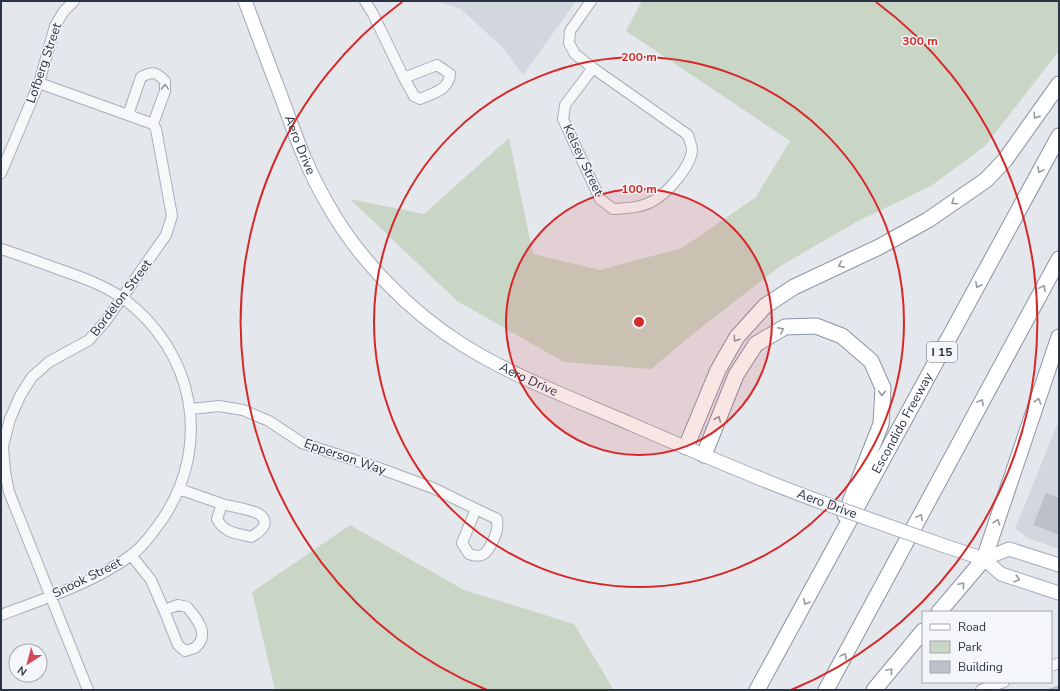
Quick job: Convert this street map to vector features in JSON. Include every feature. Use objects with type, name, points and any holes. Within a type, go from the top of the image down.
[{"type":"highway","points":[[686,448],[718,370],[737,337],[765,306],[794,287],[879,247],[928,220],[986,180],[1005,160],[1059,84]]},
{"type":"highway","name":"Escondido Freeway","points":[[757,690],[1059,136]]},
{"type":"highway","points":[[826,690],[1059,259]]},
{"type":"highway","points":[[704,455],[736,375],[756,344],[785,327],[816,326],[842,336],[871,361],[883,388],[880,424],[824,568]]},
{"type":"highway","points":[[940,611],[984,559],[1059,337]]},
{"type":"highway","points":[[874,690],[922,632]]},
{"type":"main road","name":"Aero Drive","points":[[245,1],[301,151],[326,203],[349,237],[385,281],[432,323],[463,345],[501,366],[686,448],[770,484],[984,559],[1001,574],[1059,592]]},
{"type":"main road","points":[[984,559],[1009,549],[1059,565]]},
{"type":"street","name":"Lofberg Street","points":[[1,173],[39,83],[54,26],[64,11],[74,1]]},
{"type":"street","points":[[365,1],[373,14],[404,78]]},
{"type":"street","name":"Kelsey Street","points":[[591,1],[570,31],[569,43],[575,54],[688,135],[692,150],[685,168],[670,188],[652,202],[635,208],[613,209],[600,199],[563,119],[565,105],[593,68]]},
{"type":"street","points":[[39,83],[153,124],[165,91],[165,81],[158,74],[150,73],[142,77],[128,115]]},
{"type":"street","name":"Bordelon Street","points":[[88,690],[9,492],[5,472],[3,435],[20,396],[32,377],[49,362],[89,340],[123,298],[166,235],[172,216],[156,129],[153,124]]},
{"type":"street","name":"Snook Street","points":[[1,249],[92,281],[123,298],[144,316],[166,344],[182,375],[190,409],[192,429],[186,465],[179,489],[170,507],[149,538],[131,555],[113,567],[89,579],[1,616]]},
{"type":"street","name":"Epperson Way","points":[[190,409],[219,406],[243,410],[269,421],[302,443],[376,467],[433,488],[497,519],[498,528],[488,551],[483,555],[476,557],[469,554],[462,543],[476,509]]},
{"type":"street","points":[[179,489],[222,504],[258,513],[263,519],[264,524],[262,531],[251,537],[227,531],[221,527],[217,520],[222,504]]},
{"type":"street","points":[[131,555],[151,580],[178,645],[185,651],[195,648],[201,640],[202,632],[196,617],[187,607],[178,605],[164,610]]},
{"type":"street","points":[[981,690],[1001,683]]},
{"type":"shaded area","points":[[436,1],[576,1],[523,75],[504,49],[461,9]]},
{"type":"shaded area","points":[[1059,420],[1059,549],[1028,538],[1015,529]]},
{"type":"green space","points":[[642,1],[1059,1],[1059,51],[985,146],[931,186],[856,222],[779,267],[699,329],[651,369],[564,362],[457,301],[350,199],[424,214],[509,138],[533,254],[600,270],[682,248],[756,197],[790,141],[626,31]]},
{"type":"green space","points":[[350,525],[464,590],[574,624],[614,690],[275,690],[252,592]]},
{"type":"building","points":[[1046,493],[1059,498],[1059,535],[1033,525]]},
{"type":"building","points":[[1059,685],[1059,690],[1046,690]]}]
